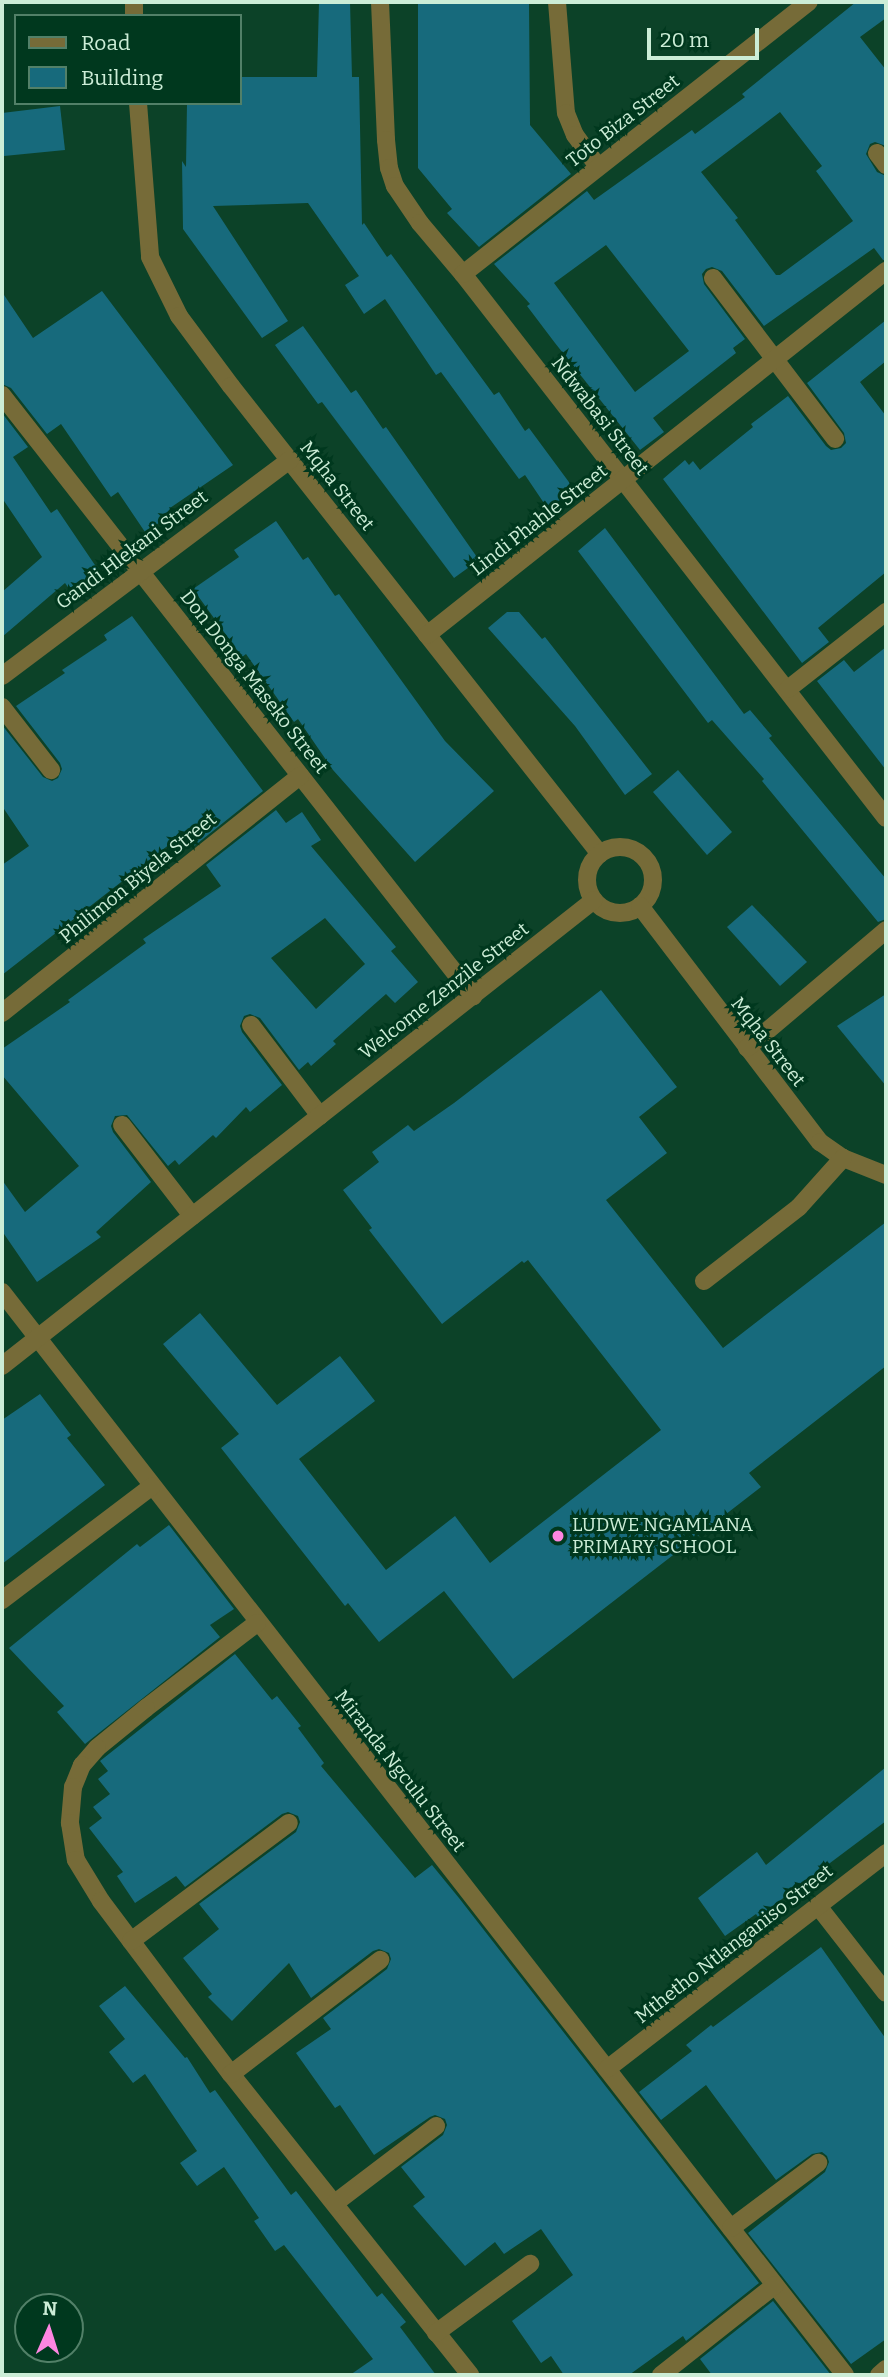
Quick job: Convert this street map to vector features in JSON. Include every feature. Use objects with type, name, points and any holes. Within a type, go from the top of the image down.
[{"type":"street","name":"Ndwabasi Street","points":[[380,2],[389,168],[395,186],[420,223],[463,274],[886,818]]},
{"type":"street","points":[[557,2],[566,113],[575,135],[598,167]]},
{"type":"street","name":"Toto Biza Street","points":[[463,274],[809,2]]},
{"type":"street","name":"Mqha Street","points":[[138,105],[146,230],[154,266],[180,316],[600,854]]},
{"type":"street","name":"Lindi Phahle Street","points":[[427,635],[886,271]]},
{"type":"street","points":[[713,278],[835,439]]},
{"type":"street","name":"Don Donga Maseko Street","points":[[2,395],[473,996]]},
{"type":"street","name":"Gandi Hlekani Street","points":[[2,676],[139,570],[290,460]]},
{"type":"street","points":[[788,690],[886,612]]},
{"type":"street","points":[[2,707],[51,770]]},
{"type":"street","name":"Philimon Biyela Street","points":[[2,1013],[300,776]]},
{"type":"street","points":[[624,847],[647,860],[653,876],[653,885],[651,893],[640,906],[621,913],[611,912],[594,900],[587,876],[600,854],[624,847]]},
{"type":"street","name":"Welcome Zenzile Street","points":[[2,1366],[594,900]]},
{"type":"street","name":"Mqha Street","points":[[640,906],[820,1142],[843,1158],[886,1175]]},
{"type":"street","points":[[747,1048],[886,930]]},
{"type":"street","points":[[251,1025],[320,1116]]},
{"type":"street","points":[[122,1125],[192,1216]]},
{"type":"street","points":[[704,1281],[799,1207],[843,1158]]},
{"type":"street","name":"Miranda Ngculu Street","points":[[2,1292],[845,2375]]},
{"type":"street","points":[[2,1600],[152,1486]]},
{"type":"street","points":[[257,1623],[97,1748],[82,1765],[73,1787],[70,1823],[76,1860],[101,1901],[231,2074],[470,2375]]},
{"type":"street","points":[[131,1941],[289,1823]]},
{"type":"street","name":"Mthetho Ntlanganiso Street","points":[[607,2069],[886,1853]]},
{"type":"street","points":[[818,1906],[886,1993]]},
{"type":"street","points":[[231,2074],[380,1960]]},
{"type":"street","points":[[335,2203],[436,2126]]},
{"type":"street","points":[[731,2228],[818,2163]]},
{"type":"street","points":[[436,2333],[530,2264]]},
{"type":"street","points":[[661,2375],[775,2285]]},
{"type":"street","points":[[879,2375],[886,2369]]},
{"type":"building","points":[[319,2],[350,2],[352,77],[359,77],[362,225],[364,223],[387,257],[391,254],[494,395],[499,392],[525,431],[529,428],[577,493],[550,512],[525,475],[519,479],[441,372],[436,375],[385,299],[364,314],[345,285],[359,276],[308,203],[213,206],[288,321],[262,338],[183,229],[182,161],[186,167],[187,105],[242,105],[242,77],[317,77]]},
{"type":"building","points":[[418,2],[529,2],[530,125],[571,174],[479,247],[447,213],[452,209],[418,168]]},
{"type":"building","points":[[856,2],[886,2],[886,18],[860,37],[886,70],[886,146],[875,142],[870,144],[866,154],[877,172],[886,176],[886,260],[883,260],[874,248],[764,326],[722,271],[712,267],[706,269],[702,274],[704,284],[745,339],[733,348],[736,353],[653,418],[664,432],[640,450],[527,306],[530,304],[494,264],[587,191],[594,200],[692,130],[695,134],[745,97],[742,94]],"holes":[[[780,112],[822,166],[816,171],[853,221],[780,275],[776,275],[735,220],[738,218],[701,172]],[[606,245],[689,351],[635,392],[554,283]]]},
{"type":"building","points":[[60,106],[65,150],[4,156],[2,113]]},
{"type":"building","points":[[102,291],[233,465],[170,508],[174,513],[145,532],[118,492],[111,497],[61,424],[47,434],[11,388],[2,384],[2,292],[33,338]]},
{"type":"building","points":[[886,320],[886,361],[860,382],[886,416],[886,572],[818,628],[829,642],[802,663],[663,479],[685,460],[689,465],[693,461],[700,470],[753,427],[751,424],[788,396],[826,446],[831,450],[841,448],[846,443],[844,433],[807,383]]},
{"type":"building","points":[[303,326],[351,393],[356,390],[383,429],[386,427],[479,560],[454,578],[322,402],[318,404],[275,345]]},
{"type":"building","points":[[2,413],[28,447],[13,457],[51,513],[57,509],[99,571],[70,590],[65,583],[2,637],[2,592],[42,557],[2,498]]},
{"type":"building","points":[[276,521],[303,560],[308,557],[335,596],[339,594],[445,741],[494,791],[415,862],[333,770],[298,719],[294,722],[246,654],[242,657],[193,589],[239,557],[234,550]]},
{"type":"building","points":[[605,528],[744,714],[750,710],[772,736],[769,738],[886,879],[886,919],[878,922],[762,781],[764,779],[712,720],[708,723],[578,551]]},
{"type":"building","points":[[507,612],[519,612],[542,639],[545,637],[652,774],[625,795],[575,726],[488,628]]},
{"type":"building","points":[[132,616],[263,791],[193,847],[184,833],[2,975],[2,865],[29,846],[2,806],[2,725],[43,777],[52,781],[58,778],[62,769],[60,763],[16,706],[65,673],[62,670],[107,640],[104,635]]},
{"type":"building","points":[[886,647],[886,770],[817,681],[844,660],[854,672]]},
{"type":"building","points":[[678,770],[732,832],[707,855],[653,792]]},
{"type":"building","points":[[276,810],[286,823],[302,812],[321,840],[311,846],[396,947],[391,951],[418,982],[395,1003],[386,994],[333,1041],[336,1044],[311,1066],[308,1062],[299,1070],[260,1018],[250,1014],[244,1016],[240,1026],[242,1032],[282,1085],[250,1112],[246,1107],[216,1138],[213,1135],[179,1165],[175,1160],[168,1166],[127,1115],[115,1116],[111,1126],[113,1132],[151,1182],[96,1232],[101,1237],[37,1282],[2,1231],[2,1180],[25,1212],[79,1166],[2,1075],[2,1049],[70,1002],[68,1000],[146,943],[143,939],[221,886],[206,865]],"holes":[[[325,918],[365,964],[316,1009],[271,958]]]},
{"type":"building","points":[[752,905],[807,962],[780,986],[727,927]]},
{"type":"building","points":[[601,990],[677,1087],[639,1117],[667,1153],[606,1200],[723,1348],[886,1222],[886,1366],[749,1473],[761,1487],[513,1679],[444,1591],[379,1642],[348,1603],[345,1606],[221,1448],[239,1434],[163,1344],[200,1313],[277,1405],[340,1356],[375,1401],[299,1459],[386,1570],[455,1516],[490,1563],[661,1430],[528,1260],[524,1263],[522,1261],[442,1324],[369,1230],[372,1228],[343,1190],[379,1162],[372,1152],[408,1125],[414,1131],[454,1103]]},
{"type":"building","points":[[886,994],[886,1086],[837,1026]]},
{"type":"building","points":[[40,1394],[71,1435],[67,1438],[105,1485],[2,1564],[2,1420]]},
{"type":"building","points":[[169,1525],[234,1609],[210,1625],[220,1637],[85,1744],[57,1712],[64,1706],[9,1648],[137,1544],[140,1547]]},
{"type":"building","points":[[235,1654],[272,1700],[277,1696],[301,1726],[298,1728],[324,1763],[321,1766],[415,1878],[432,1865],[759,2283],[686,2341],[683,2336],[629,2375],[564,2375],[551,2356],[541,2363],[512,2321],[573,2275],[541,2229],[504,2254],[495,2242],[465,2266],[413,2206],[425,2197],[401,2167],[443,2135],[447,2125],[445,2119],[435,2115],[430,2117],[374,2155],[340,2105],[335,2108],[296,2053],[331,2029],[323,2018],[387,1969],[391,1959],[389,1953],[379,1949],[373,1951],[311,1998],[289,1963],[232,2021],[208,1997],[212,1994],[183,1958],[219,1929],[199,1904],[296,1832],[300,1822],[298,1816],[288,1812],[282,1814],[185,1887],[176,1876],[135,1903],[117,1876],[123,1872],[89,1828],[102,1818],[93,1807],[110,1794],[98,1779],[108,1771],[100,1761]]},
{"type":"building","points":[[886,1767],[886,1821],[758,1917],[756,1914],[725,1936],[698,1898],[757,1852],[766,1865]]},
{"type":"building","points":[[821,1947],[886,2039],[886,2339],[851,2364],[748,2233],[825,2172],[829,2162],[827,2156],[822,2152],[812,2154],[776,2180],[706,2085],[661,2120],[639,2092],[692,2051],[686,2045],[711,2025],[713,2027]]},
{"type":"building","points":[[125,1986],[185,2058],[187,2057],[210,2093],[215,2090],[291,2195],[296,2191],[377,2297],[382,2293],[406,2322],[400,2327],[436,2375],[350,2375],[373,2359],[284,2245],[275,2251],[254,2221],[259,2218],[224,2167],[197,2186],[180,2163],[197,2151],[145,2074],[133,2083],[109,2052],[125,2039],[99,2006]]},
{"type":"building","points":[[773,2301],[831,2375],[712,2375],[700,2359]]},
{"type":"place","name":"LUDWE NGAMLANA PRIMARY SCHOOL","points":[[558,1536]]}]
